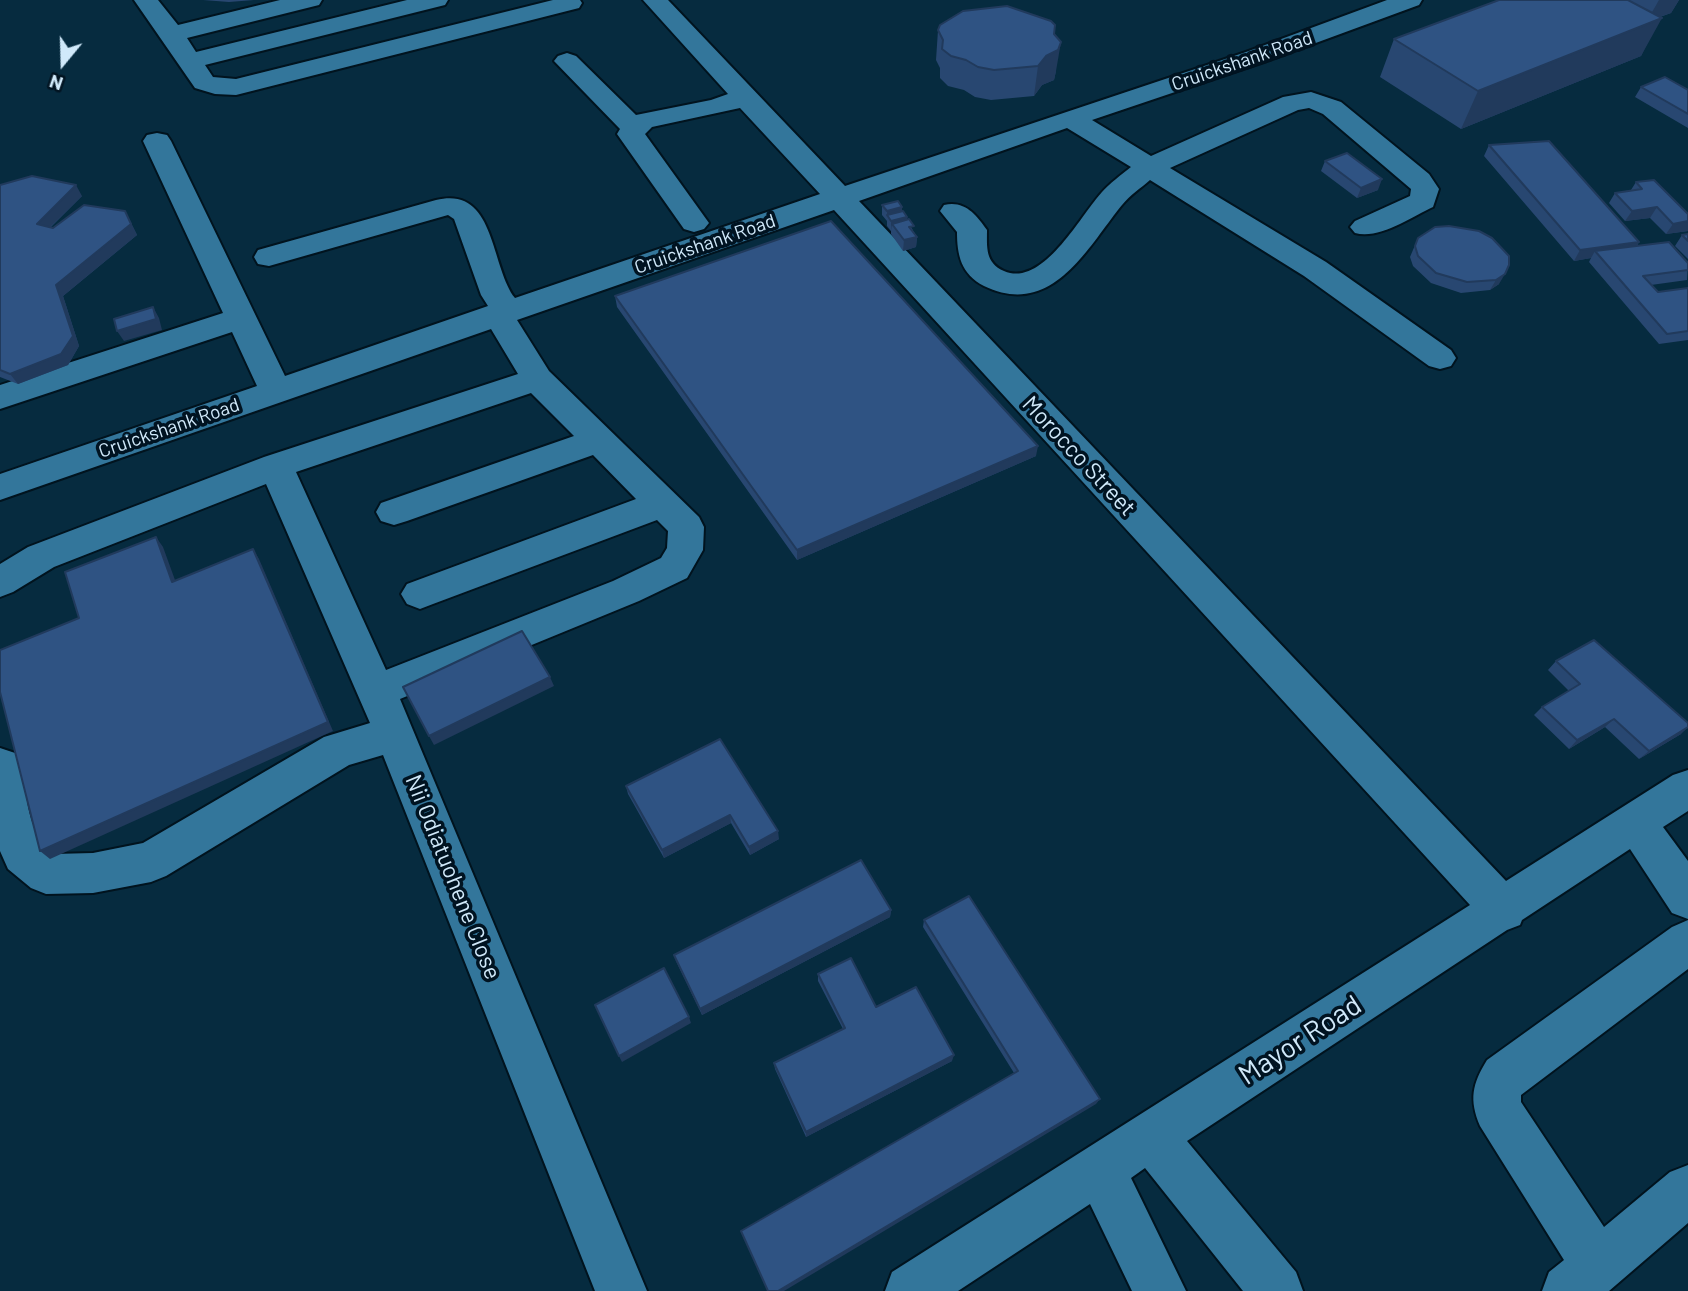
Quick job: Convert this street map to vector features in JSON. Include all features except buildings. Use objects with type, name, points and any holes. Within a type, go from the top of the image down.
[{"type":"street","points":[[146,0],[204,82],[215,86],[236,87],[574,1]]},
{"type":"street","points":[[172,34],[310,0]]},
{"type":"street","points":[[190,61],[436,0]]},
{"type":"street","name":"Morocco Street","points":[[655,0],[1504,910]]},
{"type":"street","name":"Cruickshank Road","points":[[0,487],[1070,118],[1255,57],[1410,0]]},
{"type":"street","points":[[567,61],[634,128]]},
{"type":"street","points":[[694,223],[631,134],[634,128],[644,121],[718,107],[745,97]]},
{"type":"street","points":[[954,211],[972,230],[972,254],[982,272],[997,280],[1023,285],[1041,279],[1062,261],[1099,218],[1112,198],[1147,168],[1292,103],[1311,100],[1332,108],[1419,180],[1425,189],[1423,201],[1365,227]]},
{"type":"street","points":[[1070,118],[1315,270],[1440,358]]},
{"type":"street","points":[[157,141],[276,391]]},
{"type":"street","points":[[269,257],[446,206],[456,207],[467,215],[503,313],[537,379],[686,527],[685,550],[674,568],[626,591],[374,692]]},
{"type":"street","points":[[0,397],[241,318]]},
{"type":"street","points":[[0,582],[41,557],[276,466],[537,379]]},
{"type":"street","points":[[394,512],[598,440]]},
{"type":"street","name":"Nii Odiatuohene Close","points":[[276,466],[374,692],[395,734],[621,1291]]},
{"type":"street","points":[[420,594],[661,504]]},
{"type":"street","points":[[0,766],[9,818],[23,855],[46,874],[93,873],[151,862],[338,750],[395,734]]},
{"type":"street","name":"Mayor Road","points":[[911,1291],[1504,910],[1688,788]]},
{"type":"street","points":[[1636,823],[1688,898]]},
{"type":"street","points":[[1688,942],[1504,1077],[1496,1090],[1497,1109],[1583,1278],[1688,1190]]},
{"type":"street","points":[[1150,1135],[1277,1291]]},
{"type":"street","points":[[1099,1168],[1160,1291]]}]
